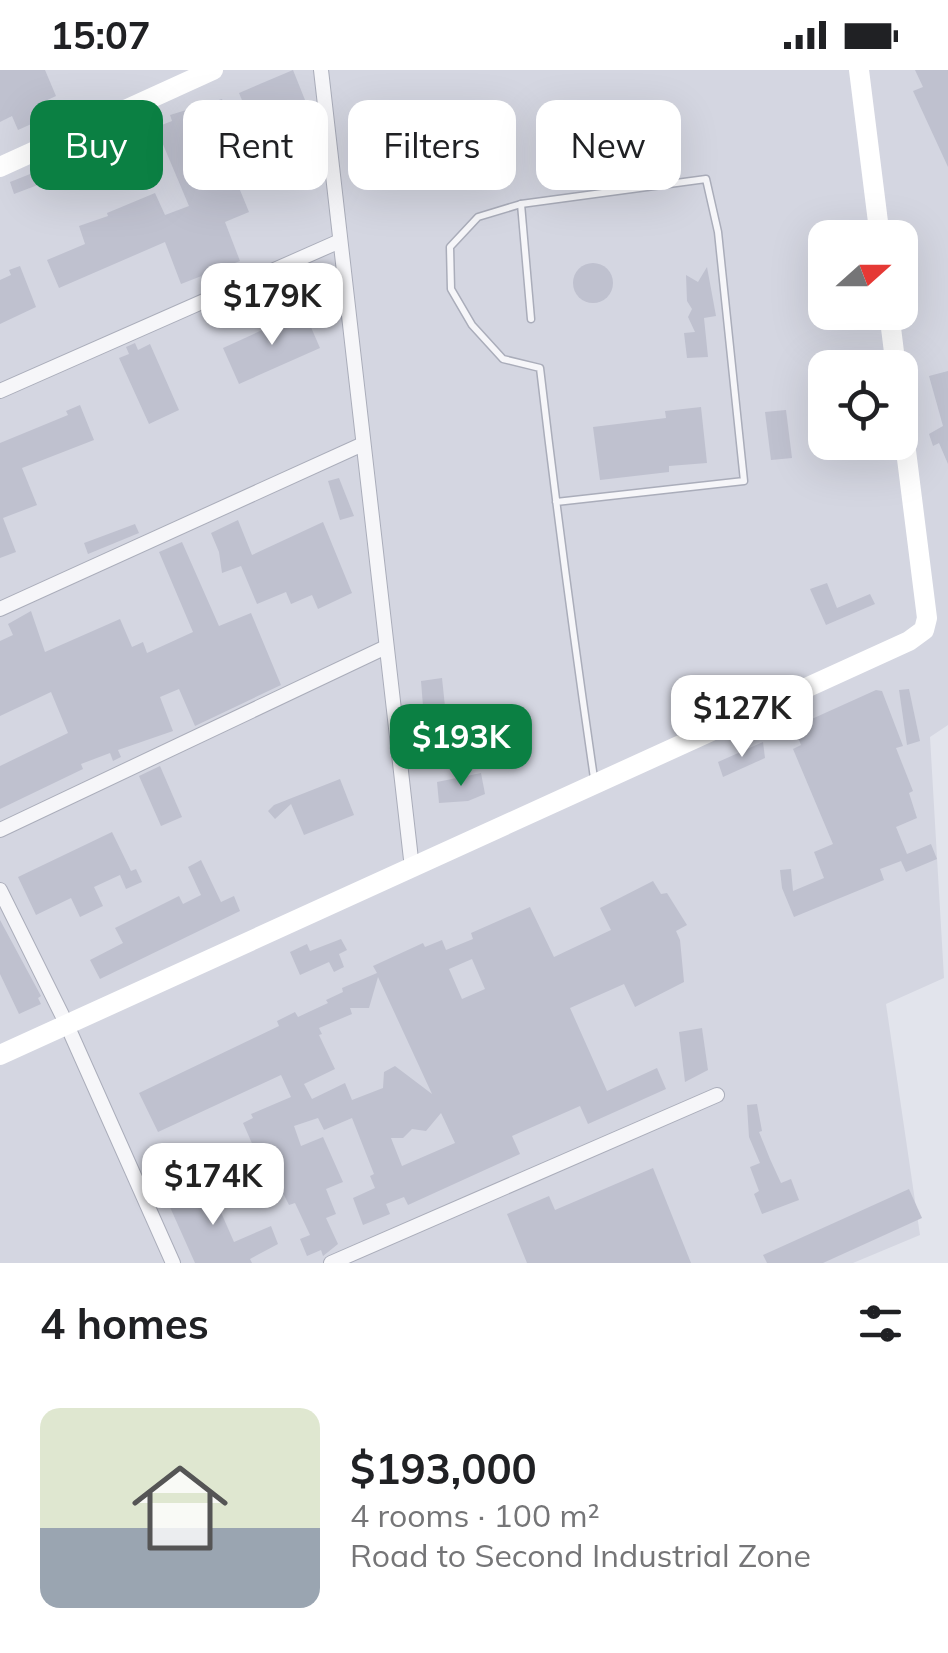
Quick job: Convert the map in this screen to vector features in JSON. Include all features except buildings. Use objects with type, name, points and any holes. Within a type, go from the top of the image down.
[{"type":"street","points":[[0,166],[213,70]]},
{"type":"street","points":[[321,70],[412,868]]},
{"type":"street","points":[[859,70],[878,220]]},
{"type":"street","points":[[0,391],[340,242]]},
{"type":"street","points":[[0,609],[363,444]]},
{"type":"street","points":[[0,1055],[882,656],[924,630],[926,618],[907,460]]},
{"type":"street","points":[[0,830],[386,647]]},
{"type":"street","points":[[0,890],[67,1025],[173,1263]]},
{"type":"street","points":[[330,1263],[717,1095]]},
{"type":"lane","points":[[556,502],[744,481],[718,232],[706,179],[520,204],[478,217],[450,247],[451,289],[472,326],[502,359],[540,368],[556,502],[595,785]]},
{"type":"lane","points":[[520,204],[531,319]]},
{"type":"shaded area","points":[[0,70],[948,70],[948,725],[930,737],[944,978],[886,1004],[920,1235],[853,1263],[0,1263]]}]
